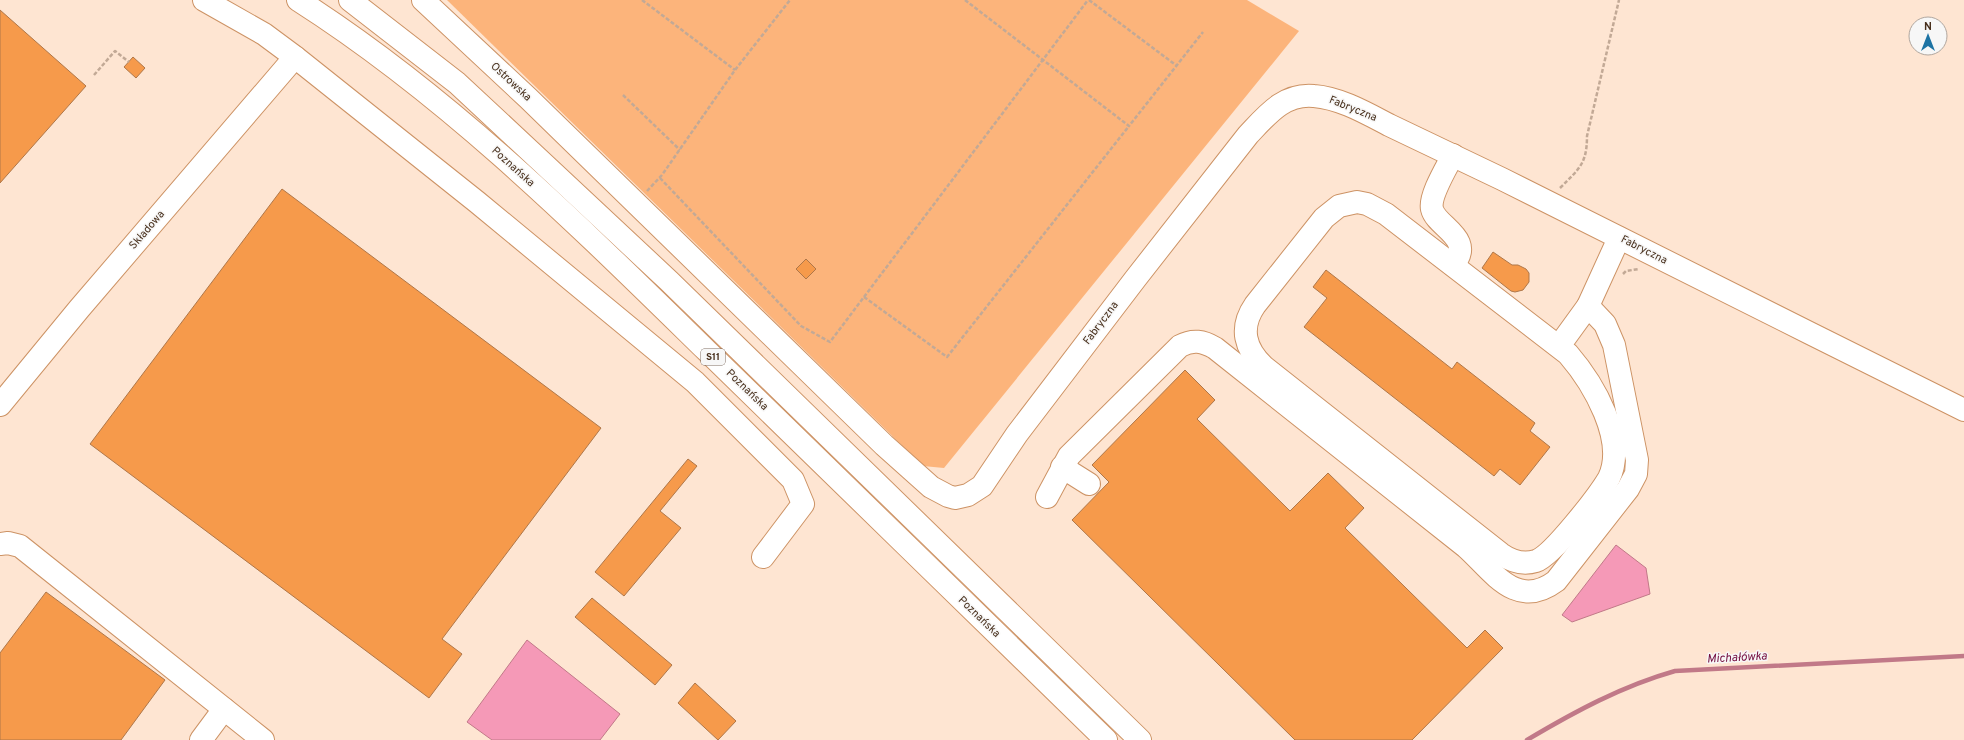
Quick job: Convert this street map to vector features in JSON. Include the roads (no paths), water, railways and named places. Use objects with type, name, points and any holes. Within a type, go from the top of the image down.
[{"type":"main road","points":[[204,0],[264,34],[296,57],[477,202],[695,382],[793,480],[803,504],[763,557]]},
{"type":"main road","name":"Poznańska","points":[[298,0],[338,26],[432,96],[518,171],[656,301],[1106,740]]},
{"type":"main road","name":"Ostrowska","points":[[423,0],[528,98],[636,203]]},
{"type":"main road","name":"Poznańska","points":[[351,1],[456,83],[530,150],[669,281],[1140,740]]},
{"type":"main road","name":"Składowa","points":[[0,405],[79,309],[296,57]]},
{"type":"main road","name":"Fabryczna","points":[[636,203],[884,445],[931,486],[948,496],[955,498],[968,495],[982,486],[1016,434],[1264,117],[1286,100],[1304,95],[1323,97],[1350,106],[1453,155],[1964,410]]},
{"type":"main road","points":[[1453,155],[1434,195],[1431,207],[1434,213],[1453,233],[1457,242],[1459,254],[1453,265]]},
{"type":"main road","points":[[1358,202],[1377,208],[1559,346],[1568,354],[1578,367],[1606,415],[1612,429],[1614,466],[1605,484],[1551,551],[1531,562],[1515,562],[1501,554],[1264,367],[1252,353],[1246,336],[1247,319],[1255,305],[1324,218],[1339,206],[1358,202]]},
{"type":"main road","points":[[1559,346],[1588,306],[1619,238]]},
{"type":"main road","points":[[1047,497],[1062,467],[1075,450],[1180,346],[1190,341],[1202,342],[1215,348],[1466,547],[1503,584],[1516,590],[1526,591],[1545,588],[1556,581],[1628,489],[1636,474],[1635,451],[1614,345],[1605,324],[1588,306]]},
{"type":"main road","points":[[1062,467],[1089,484]]},
{"type":"main road","points":[[0,544],[8,543],[20,546],[263,740]]},
{"type":"main road","points":[[202,740],[224,709]]},
{"type":"waterway","name":"Michałówka","points":[[1527,740],[1617,692],[1675,671],[1964,656]]}]
